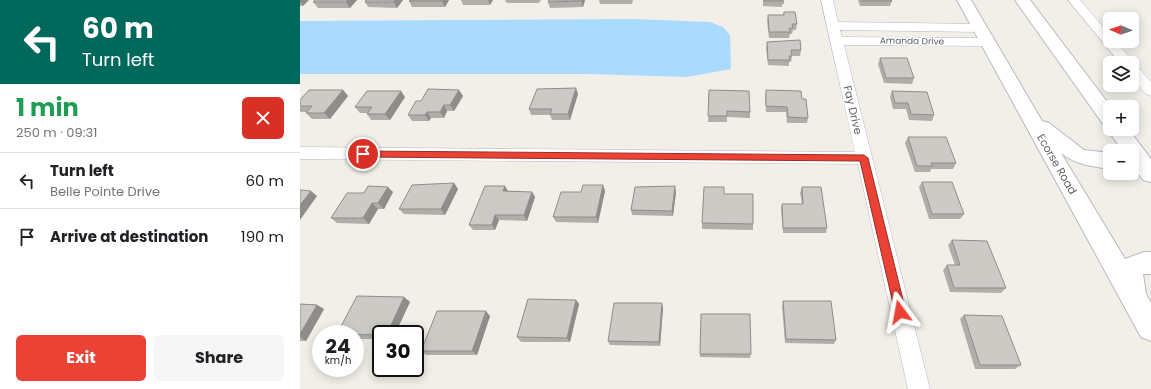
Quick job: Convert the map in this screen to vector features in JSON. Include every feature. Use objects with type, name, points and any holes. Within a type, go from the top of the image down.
[{"type":"main road","name":"Ecorse Road","points":[[964,0],[1151,328]]},
{"type":"main road","points":[[1022,0],[1103,110]]},
{"type":"main road","points":[[1030,118],[1077,155],[1103,160]]},
{"type":"main road","points":[[1125,141],[1151,174]]},
{"type":"main road","points":[[1133,295],[1130,274],[1134,266],[1151,262]]},
{"type":"street","name":"Fay Drive","points":[[827,0],[919,389]]},
{"type":"street","points":[[1074,0],[1121,56]]},
{"type":"street","name":"Amanda Drive","points":[[832,26],[984,35]]},
{"type":"street","name":"Amanda Drive","points":[[836,41],[984,35]]},
{"type":"street","points":[[1139,77],[1151,91]]},
{"type":"street","points":[[300,153],[864,158]]},
{"type":"water","points":[[632,19],[710,22],[723,27],[730,35],[731,69],[687,77],[589,74],[300,74],[300,21]]},
{"type":"building","points":[[315,0],[348,0],[346,2],[313,2]]},
{"type":"building","points":[[366,0],[395,0],[394,2],[365,2]]},
{"type":"building","points":[[410,0],[443,0],[409,1]]},
{"type":"building","points":[[549,0],[582,0],[548,2]]},
{"type":"building","points":[[782,0],[783,1],[764,1]]},
{"type":"building","points":[[891,0],[892,1],[861,1]]},
{"type":"building","points":[[784,12],[795,12],[797,24],[792,24],[793,28],[789,28],[790,32],[769,32],[768,15],[784,15]]},
{"type":"building","points":[[800,40],[801,50],[791,50],[792,56],[789,56],[790,60],[768,60],[767,42]]},
{"type":"building","points":[[880,58],[907,58],[914,78],[886,78]]},
{"type":"building","points":[[576,88],[568,114],[550,114],[552,109],[529,109],[537,89]]},
{"type":"building","points":[[428,89],[459,90],[450,105],[444,105],[440,112],[427,112],[425,115],[408,115],[416,101],[421,101]]},
{"type":"building","points":[[309,90],[343,90],[324,113],[306,113],[312,106],[300,106],[300,100]]},
{"type":"building","points":[[709,90],[749,91],[750,112],[727,111],[727,116],[708,116]]},
{"type":"building","points":[[766,90],[801,91],[802,99],[806,99],[808,118],[788,117],[787,107],[766,106]]},
{"type":"building","points":[[367,91],[401,91],[385,114],[367,114],[372,107],[355,107]]},
{"type":"building","points":[[892,91],[927,92],[934,115],[911,114],[908,103],[895,103]]},
{"type":"building","points":[[908,137],[946,137],[956,163],[931,163],[933,166],[917,166]]},
{"type":"building","points":[[922,182],[952,182],[964,214],[932,214]]},
{"type":"building","points":[[454,183],[441,209],[399,209],[412,185]]},
{"type":"building","points":[[583,185],[603,185],[596,217],[553,217],[561,192],[581,192]]},
{"type":"building","points":[[368,186],[388,187],[378,203],[372,203],[363,218],[331,218],[347,193],[364,193]]},
{"type":"building","points":[[485,186],[505,186],[503,191],[532,192],[524,215],[495,215],[492,225],[469,225]]},
{"type":"building","points":[[675,186],[672,211],[631,210],[635,187]]},
{"type":"building","points":[[704,187],[724,187],[724,194],[753,194],[753,224],[702,223]]},
{"type":"building","points":[[802,187],[821,187],[827,228],[783,228],[782,204],[803,204]]},
{"type":"building","points":[[300,190],[311,191],[300,205]]},
{"type":"building","points":[[952,240],[987,241],[1006,288],[954,288],[947,265],[960,265]]},
{"type":"building","points":[[357,296],[404,297],[391,325],[372,325],[372,335],[364,335],[364,325],[342,325]]},
{"type":"building","points":[[528,299],[576,300],[567,338],[517,337]]},
{"type":"building","points":[[783,301],[831,301],[836,340],[786,339]]},
{"type":"building","points":[[614,303],[662,303],[659,342],[608,341]]},
{"type":"building","points":[[300,304],[317,305],[300,334]]},
{"type":"building","points":[[437,311],[486,311],[472,351],[424,351],[424,344]]},
{"type":"building","points":[[701,314],[750,314],[751,354],[700,354]]},
{"type":"building","points":[[964,315],[1002,316],[1021,365],[980,365]]},
{"type":"route","points":[[363,154],[864,158],[900,312]]}]
